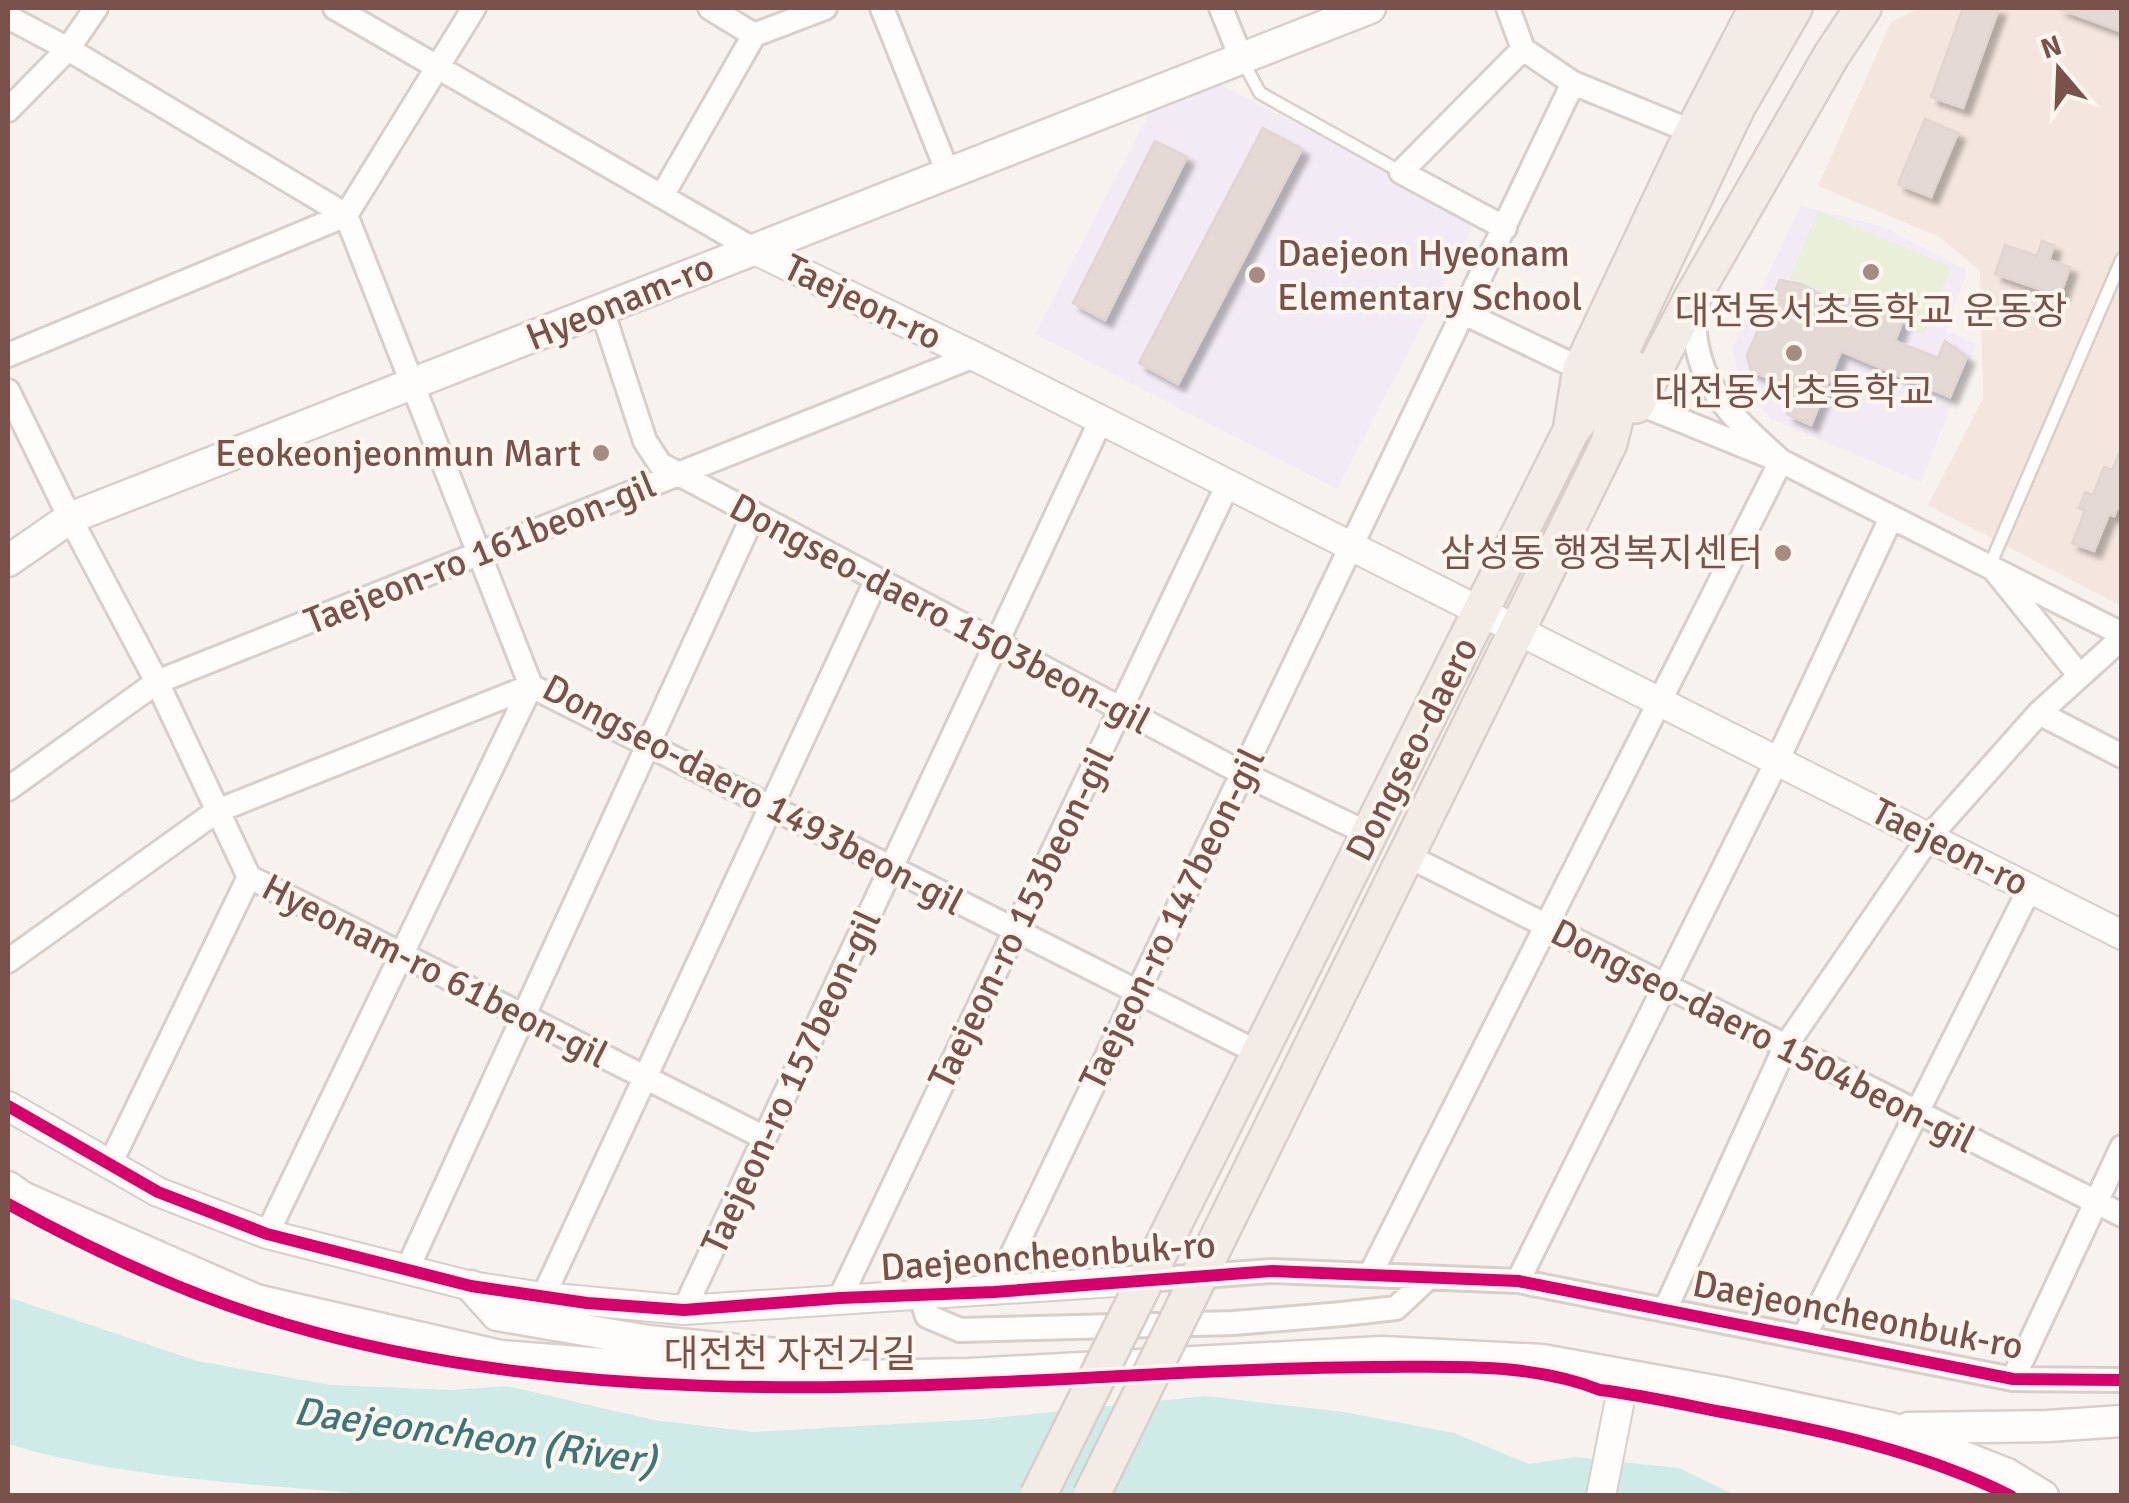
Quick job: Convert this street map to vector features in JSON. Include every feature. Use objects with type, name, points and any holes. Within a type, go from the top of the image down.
[{"type":"main road","name":"Hyeonam-ro","points":[[8,561],[70,518],[1370,8]]},
{"type":"main road","points":[[1571,431],[1581,369],[1693,132],[1757,8]]},
{"type":"main road","name":"Dongseo-daero","points":[[1038,1496],[1571,431],[1602,391],[1738,107],[1794,8]]},
{"type":"main road","name":"Dongseo-daero","points":[[1091,1496],[1609,442],[1622,395],[1756,123],[1820,8]]},
{"type":"main road","points":[[1609,442],[1638,403],[1830,56],[1863,8]]},
{"type":"main road","points":[[1830,56],[1880,8]]},
{"type":"main road","points":[[8,1187],[22,1197],[256,1300],[501,1356],[734,1374],[969,1374],[1382,1352],[1542,1360],[1890,1428],[2007,1474],[2043,1496]]},
{"type":"main road","points":[[471,1286],[496,1315],[648,1341],[969,1374]]},
{"type":"main road","points":[[1890,1428],[2122,1421]]},
{"type":"street","points":[[8,110],[68,49],[96,8]]},
{"type":"street","name":"Taejeon-ro","points":[[335,8],[753,249],[974,356],[2122,934]]},
{"type":"street","points":[[8,355],[346,216],[474,8]]},
{"type":"street","points":[[710,8],[754,34]]},
{"type":"street","points":[[662,196],[754,34],[825,8]]},
{"type":"street","points":[[882,8],[948,173]]},
{"type":"street","points":[[1221,8],[1241,58]]},
{"type":"street","points":[[1508,8],[1524,48],[1573,83],[1693,132]]},
{"type":"street","points":[[8,17],[346,216]]},
{"type":"street","points":[[1505,228],[1401,172],[1524,48]]},
{"type":"street","points":[[1350,546],[1573,83]]},
{"type":"street","name":"Dongseo-daero 1493beon-gil","points":[[346,216],[482,553],[531,686],[1260,1053]]},
{"type":"street","points":[[1692,300],[1698,354],[1708,384],[1740,423],[1781,461]]},
{"type":"street","name":"Dongseo-daero 1503beon-gil","points":[[602,310],[646,441],[660,464],[1242,773],[1370,834]]},
{"type":"street","points":[[1464,312],[1581,369]]},
{"type":"street","name":"Taejeon-ro 161beon-gil","points":[[8,789],[157,682],[974,356]]},
{"type":"street","name":"Hyeonam-ro 61beon-gil","points":[[8,391],[157,682],[249,877],[765,1138]]},
{"type":"street","points":[[1638,403],[1781,461],[2122,636],[2039,713],[1930,836],[1784,1047],[1665,1310]]},
{"type":"street","name":"Taejeon-ro 157beon-gil","points":[[684,1310],[1101,420]]},
{"type":"street","points":[[1370,1275],[1781,461]]},
{"type":"street","name":"Taejeon-ro 153beon-gil","points":[[840,1298],[1228,484]]},
{"type":"street","points":[[407,1270],[753,516]]},
{"type":"street","points":[[1518,1280],[1777,761],[1891,518]]},
{"type":"street","name":"Taejeon-ro 147beon-gil","points":[[994,1292],[1350,546]]},
{"type":"street","points":[[1990,566],[2080,676]]},
{"type":"street","points":[[543,1297],[876,581]]},
{"type":"street","points":[[8,961],[217,811],[531,686]]},
{"type":"street","points":[[266,1234],[531,686]]},
{"type":"street","points":[[2039,713],[2122,756]]},
{"type":"street","name":"Dongseo-daero 1504beon-gil","points":[[1406,855],[2122,1215]]},
{"type":"street","points":[[110,1164],[249,877]]},
{"type":"street","points":[[1804,1336],[2030,888]]},
{"type":"street","name":"Daejeoncheonbuk-ro","points":[[8,1106],[158,1192],[266,1234],[471,1286],[543,1297],[684,1310],[840,1298],[1193,1288],[1272,1271],[1518,1280],[2013,1379],[2122,1380]]},
{"type":"street","points":[[2013,1379],[2122,1148]]},
{"type":"street","points":[[921,1297],[927,1316],[960,1330],[1214,1323],[1396,1308],[1428,1278]]},
{"type":"street","points":[[1601,1496],[1625,1374]]},
{"type":"lane","points":[[1241,58],[1260,93],[1401,172]]},
{"type":"lane","points":[[1990,566],[2122,260]]},
{"type":"shaded area","points":[[1920,8],[2121,8],[2121,606],[1928,505],[1983,399],[1980,271],[1939,237],[1818,186],[1891,22]]},
{"type":"shaded area","name":"Daejeon Hyeonam Elementary School","points":[[1219,84],[1478,217],[1337,489],[1035,334],[1152,108]]},
{"type":"shaded area","points":[[1801,206],[1881,226],[1967,270],[1946,331],[1976,344],[1921,482],[1771,419],[1741,386],[1732,348]]},
{"type":"green space","name":"대전동서초등학교 운동장","points":[[1818,211],[1951,267],[1923,334],[1790,278]]},
{"type":"water","name":"Daejeoncheon (River)","points":[[8,1297],[197,1361],[330,1385],[451,1390],[507,1386],[654,1420],[753,1432],[984,1419],[1205,1396],[1344,1412],[1454,1433],[1529,1464],[1575,1457],[1679,1468],[1735,1495],[387,1496],[196,1479],[100,1466],[8,1444]]},
{"type":"building","points":[[1963,8],[1999,8],[1963,108],[1931,97]]},
{"type":"building","points":[[2058,8],[2122,8],[2122,32]]},
{"type":"building","points":[[1925,119],[1958,133],[1931,197],[1898,184]]},
{"type":"building","points":[[1263,128],[1302,149],[1178,384],[1139,363]]},
{"type":"building","points":[[1155,141],[1187,157],[1105,320],[1073,303]]},
{"type":"building","points":[[2042,241],[2054,246],[2049,260],[2070,267],[2060,296],[1995,274],[2005,245],[2037,256]]},
{"type":"building","name":"대전동서초등학교","points":[[1780,280],[1801,284],[1824,296],[1817,309],[1824,322],[1835,293],[1903,320],[1895,341],[1938,358],[1945,341],[1967,357],[1950,397],[1841,351],[1811,425],[1787,414],[1797,390],[1751,371],[1747,355]]},
{"type":"building","points":[[2122,447],[2122,498],[2114,516],[2109,514],[2094,551],[2072,543],[2085,511],[2079,508],[2085,492],[2093,495],[2104,467],[2112,470]]},
{"type":"cycle path","points":[[8,1106],[158,1192],[267,1234],[471,1286],[587,1303],[684,1310],[1272,1271],[1518,1281],[2013,1379],[2122,1380]]},
{"type":"cycle path","name":"대전천 자전거길","points":[[8,1204],[143,1272],[249,1313],[387,1350],[490,1368],[595,1380],[806,1387],[1279,1369],[1517,1370],[1833,1435],[1942,1466],[2011,1496]]},
{"type":"place","name":"대전동서초등학교 운동장","points":[[1871,272]]},
{"type":"place","name":"Daejeon Hyeonam Elementary School","points":[[1257,275]]},
{"type":"place","name":"대전동서초등학교","points":[[1794,353]]},
{"type":"place","name":"Eeokeonjeonmun Mart","points":[[601,453]]},
{"type":"place","name":"삼성동 행정복지센터","points":[[1783,553]]}]
